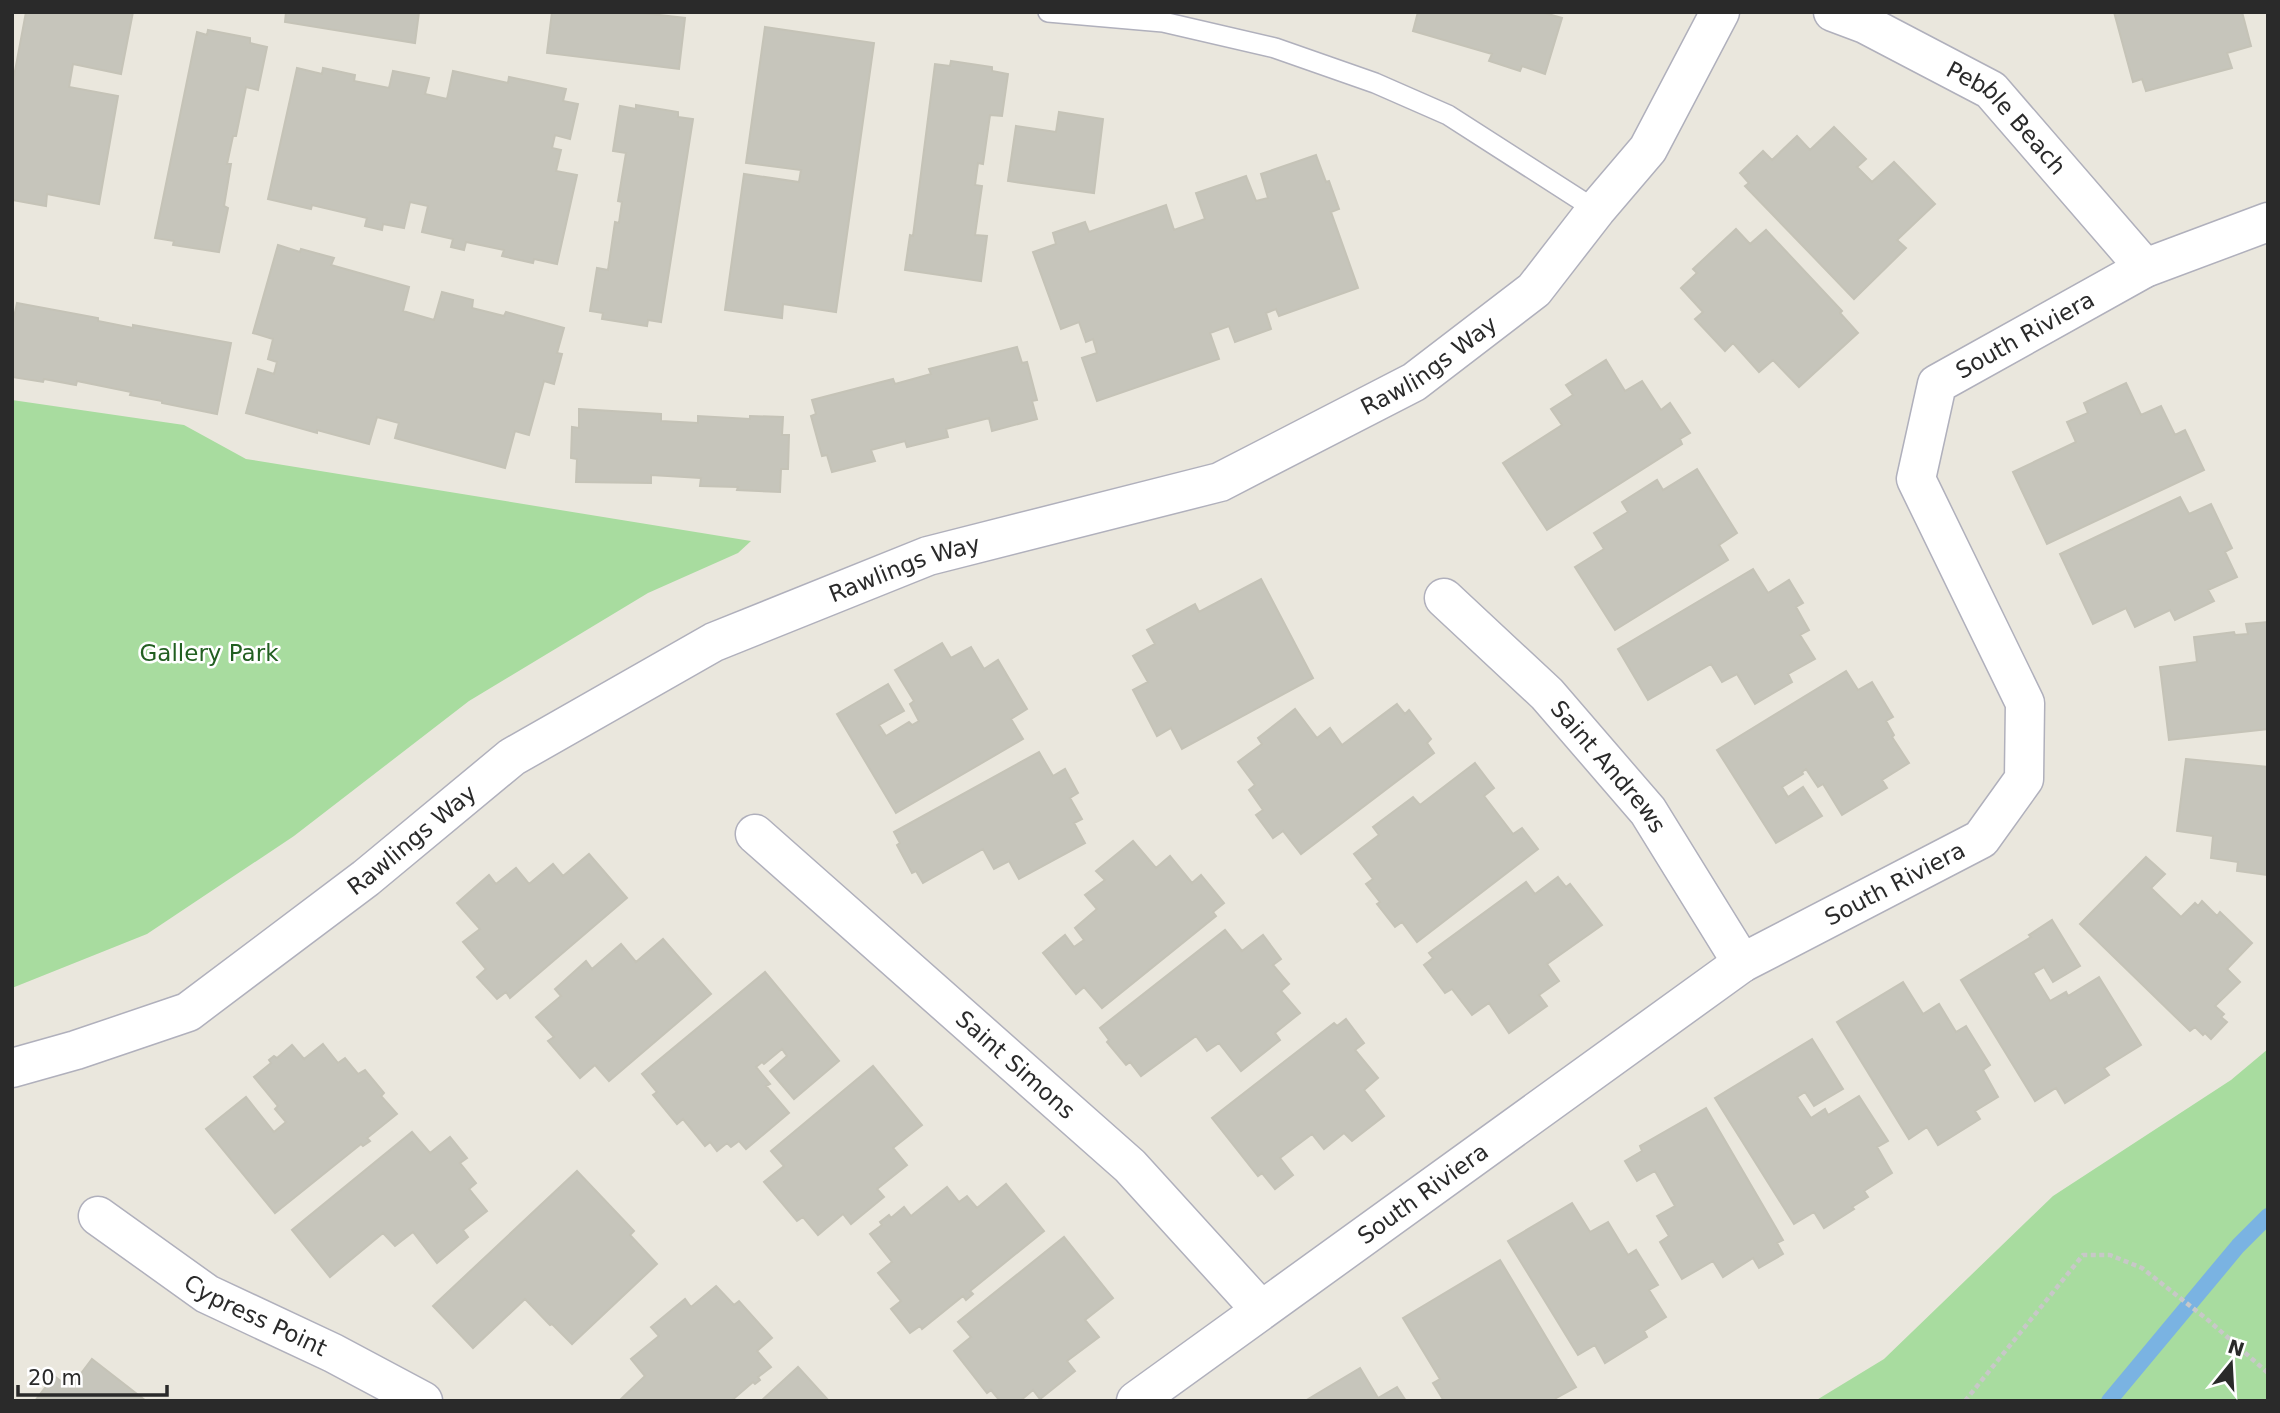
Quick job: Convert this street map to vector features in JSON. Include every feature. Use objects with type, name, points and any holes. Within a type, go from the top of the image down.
[{"type":"street","name":"Rawlings Way","points":[[12,1068],[76,1050],[188,1012],[366,878],[512,757],[714,642],[928,556],[1220,482],[1414,382],[1534,290],[1648,149],[1720,12]]},
{"type":"street","name":"Pebble Beach","points":[[1833,12],[1865,24],[1991,90],[2145,268]]},
{"type":"street","name":"South Riviera","points":[[1136,1401],[1742,963],[1981,839],[2024,779],[2025,703],[1916,479],[1937,384],[2145,268],[2268,222]]},
{"type":"street","name":"Saint Andrews","points":[[1444,598],[1546,694],[1647,811],[1742,963]]},
{"type":"street","name":"Saint Simons","points":[[755,834],[1130,1166],[1261,1310]]},
{"type":"street","name":"Cypress Point","points":[[98,1216],[206,1294],[333,1353],[423,1401]]},
{"type":"lane","points":[[1048,12],[1163,22],[1275,48],[1375,83],[1448,115],[1596,210]]},
{"type":"path","points":[[1965,1401],[2083,1255],[2110,1255],[2142,1268],[2208,1320],[2268,1373]]},
{"type":"green space","name":"Gallery Park","points":[[12,400],[184,425],[246,459],[751,541],[738,553],[648,593],[469,701],[294,836],[147,934],[12,988]]},
{"type":"green space","points":[[2268,1049],[2268,1401],[1815,1401],[1884,1359],[2053,1196],[2231,1080]]},
{"type":"building","points":[[26,12],[133,12],[121,74],[73,64],[69,87],[118,96],[99,204],[47,194],[46,206],[12,200],[12,87]]},
{"type":"building","points":[[286,12],[419,12],[415,43],[285,22]]},
{"type":"building","points":[[552,12],[633,12],[685,18],[679,69],[547,53]]},
{"type":"building","points":[[1418,12],[1541,12],[1562,18],[1545,74],[1522,66],[1520,71],[1489,61],[1492,54],[1413,31]]},
{"type":"building","points":[[2114,12],[2242,12],[2251,46],[2227,53],[2232,68],[2146,91],[2142,79],[2133,82]]},
{"type":"building","points":[[765,27],[874,43],[836,312],[783,304],[782,318],[725,310],[744,174],[799,182],[801,170],[746,163]]},
{"type":"building","points":[[208,30],[250,38],[250,43],[267,47],[258,90],[246,87],[236,136],[233,136],[227,164],[231,164],[224,206],[228,208],[219,252],[173,245],[174,241],[155,238],[197,32],[207,35]]},
{"type":"building","points":[[951,61],[992,67],[992,71],[1008,74],[1002,116],[990,115],[983,164],[978,163],[975,185],[982,186],[975,235],[987,236],[981,281],[905,270],[910,235],[913,236],[935,64],[950,66]]},
{"type":"building","points":[[297,68],[322,74],[323,68],[355,75],[354,81],[389,88],[393,71],[429,78],[425,94],[447,99],[453,71],[508,83],[509,77],[566,89],[563,101],[578,104],[570,139],[555,135],[552,148],[561,150],[556,171],[577,175],[557,264],[534,259],[533,263],[502,256],[504,250],[466,242],[464,250],[451,247],[453,239],[422,232],[428,206],[410,202],[404,228],[383,224],[382,230],[365,226],[367,218],[312,205],[311,209],[268,199]]},
{"type":"building","points":[[636,105],[678,112],[678,117],[693,119],[661,322],[648,320],[647,326],[602,319],[603,313],[590,311],[597,268],[608,270],[615,222],[619,223],[622,202],[618,201],[626,153],[613,151],[620,106],[636,109]]},
{"type":"building","points":[[1059,112],[1103,119],[1094,193],[1008,181],[1016,126],[1056,132]]},
{"type":"building","points":[[1834,127],[1866,159],[1857,167],[1872,182],[1894,162],[1935,204],[1897,240],[1906,248],[1854,299],[1745,186],[1749,183],[1740,173],[1763,151],[1772,160],[1797,136],[1810,150]]},
{"type":"building","points":[[1316,155],[1339,209],[1331,212],[1358,288],[1279,316],[1276,309],[1266,313],[1271,329],[1235,342],[1229,326],[1210,333],[1219,359],[1097,401],[1082,358],[1097,353],[1093,339],[1086,342],[1079,322],[1061,329],[1033,252],[1056,244],[1053,233],[1085,222],[1089,232],[1166,205],[1174,230],[1205,219],[1196,193],[1246,176],[1256,201],[1268,198],[1261,174]]},
{"type":"building","points":[[1736,229],[1750,244],[1766,230],[1842,311],[1840,313],[1858,333],[1799,387],[1773,360],[1759,372],[1733,343],[1725,351],[1695,319],[1703,312],[1681,288],[1697,273],[1693,269]]},
{"type":"building","points":[[278,245],[334,258],[331,265],[409,287],[403,311],[434,320],[442,292],[473,300],[472,308],[504,316],[506,312],[564,328],[557,353],[562,354],[554,384],[544,381],[529,435],[515,431],[505,468],[395,438],[399,423],[377,417],[369,444],[246,413],[258,369],[274,374],[277,362],[268,359],[273,339],[253,333]]},
{"type":"building","points":[[17,303],[98,318],[98,321],[133,328],[133,325],[231,343],[217,414],[77,381],[76,385],[12,377],[12,327]]},
{"type":"building","points":[[1017,347],[1022,363],[1027,362],[1037,400],[1032,401],[1037,419],[992,431],[989,418],[946,429],[948,437],[907,447],[905,441],[871,450],[875,461],[832,472],[827,455],[822,456],[811,416],[816,414],[812,400],[893,379],[895,384],[931,374],[929,369]]},
{"type":"building","points":[[1606,360],[1625,391],[1642,381],[1661,410],[1670,403],[1690,433],[1680,439],[1682,444],[1547,530],[1503,463],[1562,425],[1551,409],[1573,395],[1566,385]]},
{"type":"building","points":[[2126,383],[2141,415],[2161,406],[2175,435],[2185,430],[2204,470],[2047,544],[2013,472],[2076,442],[2067,422],[2088,413],[2084,403]]},
{"type":"building","points":[[579,409],[661,414],[661,421],[698,423],[698,416],[750,419],[750,416],[783,417],[782,435],[789,435],[788,469],[781,469],[780,492],[700,486],[701,478],[651,475],[651,483],[576,482],[577,459],[571,458],[572,427],[579,428]]},
{"type":"building","points":[[1697,469],[1737,533],[1719,545],[1728,560],[1615,630],[1575,567],[1604,549],[1594,533],[1628,512],[1622,502],[1657,480],[1663,490]]},
{"type":"building","points":[[2180,497],[2189,514],[2211,504],[2232,548],[2225,552],[2237,577],[2208,590],[2214,601],[2175,620],[2170,610],[2135,627],[2126,608],[2093,624],[2060,554]]},
{"type":"building","points":[[1753,569],[1768,593],[1789,580],[1803,603],[1796,607],[1809,630],[1800,635],[1815,659],[1788,674],[1792,682],[1755,704],[1737,674],[1722,682],[1711,664],[1648,700],[1618,649]]},
{"type":"building","points":[[1261,579],[1313,678],[1182,749],[1171,728],[1157,736],[1133,690],[1148,682],[1133,656],[1155,644],[1147,630],[1195,604],[1199,612]]},
{"type":"building","points":[[2268,622],[2268,729],[2169,740],[2160,667],[2197,662],[2194,637],[2234,632],[2235,635],[2248,634],[2246,624]]},
{"type":"building","points":[[942,643],[951,658],[971,647],[984,669],[998,660],[1027,709],[1011,719],[1023,739],[896,813],[837,714],[888,684],[904,711],[879,725],[886,736],[909,722],[912,725],[919,721],[910,704],[914,701],[895,670]]},
{"type":"building","points":[[1846,671],[1858,690],[1872,682],[1893,717],[1886,721],[1894,735],[1892,737],[1909,763],[1882,780],[1887,788],[1842,815],[1823,784],[1818,787],[1806,769],[1803,774],[1782,787],[1788,797],[1803,787],[1822,816],[1776,843],[1717,750]]},
{"type":"building","points":[[1397,704],[1405,714],[1409,710],[1431,739],[1427,743],[1434,753],[1301,854],[1283,831],[1273,838],[1256,815],[1263,810],[1249,790],[1255,785],[1238,762],[1262,744],[1258,738],[1295,709],[1317,738],[1330,728],[1342,745]]},
{"type":"building","points":[[1039,752],[1053,776],[1065,769],[1078,793],[1070,798],[1082,819],[1074,823],[1085,843],[1019,879],[1009,861],[994,869],[983,849],[923,883],[916,871],[912,873],[897,845],[900,843],[894,832]]},
{"type":"building","points":[[2186,759],[2268,767],[2268,875],[2237,871],[2238,862],[2211,858],[2213,836],[2177,831]]},
{"type":"building","points":[[1475,763],[1494,788],[1484,796],[1513,834],[1522,828],[1538,849],[1417,942],[1402,922],[1395,927],[1377,904],[1380,902],[1366,884],[1373,879],[1354,854],[1379,835],[1373,827],[1413,797],[1420,805]]},
{"type":"building","points":[[1133,841],[1156,868],[1170,856],[1192,883],[1201,875],[1224,903],[1213,912],[1216,916],[1102,1008],[1084,987],[1076,994],[1043,953],[1065,935],[1074,947],[1084,940],[1075,928],[1097,909],[1085,895],[1105,880],[1096,871]]},
{"type":"building","points":[[589,854],[627,898],[510,998],[506,992],[497,999],[477,977],[486,969],[463,942],[480,929],[457,903],[489,875],[496,884],[516,868],[529,884],[553,864],[563,876]]},
{"type":"building","points":[[2146,857],[2165,874],[2151,888],[2181,917],[2195,903],[2198,906],[2202,901],[2217,916],[2220,912],[2252,943],[2227,969],[2240,982],[2215,1006],[2224,1014],[2221,1017],[2227,1022],[2211,1039],[2195,1027],[2190,1031],[2080,924]]},
{"type":"building","points":[[1558,877],[1566,887],[1570,884],[1602,925],[1547,964],[1559,981],[1539,995],[1547,1006],[1509,1033],[1489,1003],[1472,1015],[1452,989],[1445,993],[1424,965],[1433,958],[1429,953],[1526,882],[1535,894]]},
{"type":"building","points":[[2052,920],[2080,966],[2053,982],[2044,967],[2033,973],[2050,1001],[2066,992],[2068,996],[2099,977],[2141,1045],[2104,1068],[2109,1075],[2065,1103],[2056,1088],[2035,1101],[1961,980],[2031,937],[2029,935]]},
{"type":"building","points":[[1225,930],[1242,951],[1263,935],[1281,959],[1273,965],[1289,984],[1281,991],[1300,1013],[1275,1033],[1280,1040],[1241,1071],[1219,1043],[1207,1051],[1196,1036],[1141,1076],[1130,1062],[1126,1065],[1107,1042],[1109,1040],[1100,1028]]},
{"type":"building","points":[[663,939],[711,994],[609,1081],[595,1065],[580,1078],[548,1041],[554,1037],[536,1017],[561,996],[555,989],[586,961],[592,969],[621,944],[636,962]]},
{"type":"building","points":[[765,972],[839,1061],[794,1099],[770,1071],[787,1056],[782,1049],[764,1064],[762,1062],[756,1067],[770,1084],[766,1086],[789,1113],[746,1149],[739,1141],[731,1147],[727,1143],[717,1151],[710,1142],[705,1146],[683,1119],[677,1124],[653,1095],[657,1092],[642,1074]]},
{"type":"building","points":[[1903,982],[1923,1014],[1939,1004],[1956,1032],[1966,1026],[1990,1065],[1983,1070],[1998,1097],[1975,1111],[1980,1119],[1938,1145],[1927,1127],[1909,1139],[1837,1022]]},
{"type":"building","points":[[1346,1019],[1364,1043],[1355,1050],[1378,1078],[1364,1090],[1384,1116],[1352,1141],[1344,1133],[1324,1149],[1312,1134],[1280,1158],[1293,1175],[1275,1189],[1262,1173],[1258,1176],[1212,1118],[1334,1023],[1337,1026]]},
{"type":"building","points":[[1812,1039],[1843,1089],[1814,1106],[1805,1092],[1797,1097],[1811,1118],[1825,1109],[1828,1115],[1859,1096],[1888,1141],[1877,1147],[1892,1173],[1864,1191],[1868,1197],[1852,1207],[1854,1209],[1824,1228],[1814,1212],[1794,1224],[1715,1098]]},
{"type":"building","points":[[323,1044],[338,1063],[345,1058],[358,1074],[365,1070],[384,1093],[381,1096],[397,1114],[367,1138],[370,1141],[363,1146],[361,1144],[275,1213],[206,1129],[246,1097],[274,1132],[286,1122],[275,1109],[278,1106],[254,1077],[271,1063],[269,1060],[274,1056],[277,1058],[292,1045],[304,1059]]},
{"type":"building","points":[[873,1066],[922,1125],[893,1148],[907,1165],[877,1189],[884,1197],[851,1224],[843,1214],[818,1235],[803,1217],[797,1221],[764,1182],[784,1166],[771,1151]]},
{"type":"building","points":[[1706,1108],[1783,1240],[1777,1243],[1783,1254],[1759,1268],[1753,1258],[1723,1277],[1713,1261],[1682,1279],[1660,1242],[1669,1236],[1657,1216],[1675,1206],[1655,1171],[1637,1181],[1625,1161],[1642,1151],[1640,1146]]},
{"type":"building","points":[[412,1132],[430,1153],[450,1137],[467,1158],[460,1163],[476,1183],[469,1189],[487,1211],[463,1230],[468,1237],[437,1263],[413,1232],[395,1246],[383,1233],[330,1277],[292,1230]]},
{"type":"building","points":[[577,1171],[634,1231],[630,1235],[657,1264],[572,1344],[525,1299],[473,1348],[433,1306]]},
{"type":"building","points":[[1006,1184],[1044,1231],[970,1291],[973,1294],[966,1300],[963,1296],[922,1329],[920,1326],[910,1333],[891,1309],[901,1301],[878,1273],[892,1262],[870,1234],[882,1225],[880,1222],[889,1215],[891,1218],[904,1207],[911,1216],[947,1187],[959,1202],[967,1196],[977,1208]]},
{"type":"building","points":[[1572,1203],[1590,1232],[1608,1222],[1628,1255],[1636,1250],[1658,1285],[1649,1290],[1666,1317],[1644,1331],[1647,1337],[1605,1363],[1595,1345],[1578,1355],[1508,1241]]},
{"type":"building","points":[[1064,1237],[1113,1298],[1085,1320],[1099,1337],[1067,1361],[1075,1371],[1040,1399],[1033,1390],[1020,1401],[1000,1401],[991,1390],[987,1393],[954,1351],[971,1337],[958,1322]]},
{"type":"building","points":[[1500,1260],[1576,1387],[1556,1398],[1558,1401],[1444,1401],[1433,1383],[1440,1379],[1403,1318]]},
{"type":"building","points":[[716,1286],[734,1305],[739,1301],[772,1338],[757,1351],[771,1367],[758,1377],[760,1380],[755,1384],[753,1382],[731,1401],[619,1401],[645,1376],[631,1359],[659,1336],[651,1327],[685,1299],[691,1307]]},
{"type":"building","points":[[92,1359],[146,1401],[35,1401],[54,1376],[70,1388]]},
{"type":"building","points":[[798,1367],[829,1401],[761,1401]]},
{"type":"building","points":[[1360,1368],[1378,1398],[1397,1387],[1406,1401],[1305,1401]]},
{"type":"waterway","points":[[2109,1401],[2238,1246],[2268,1216]]}]
